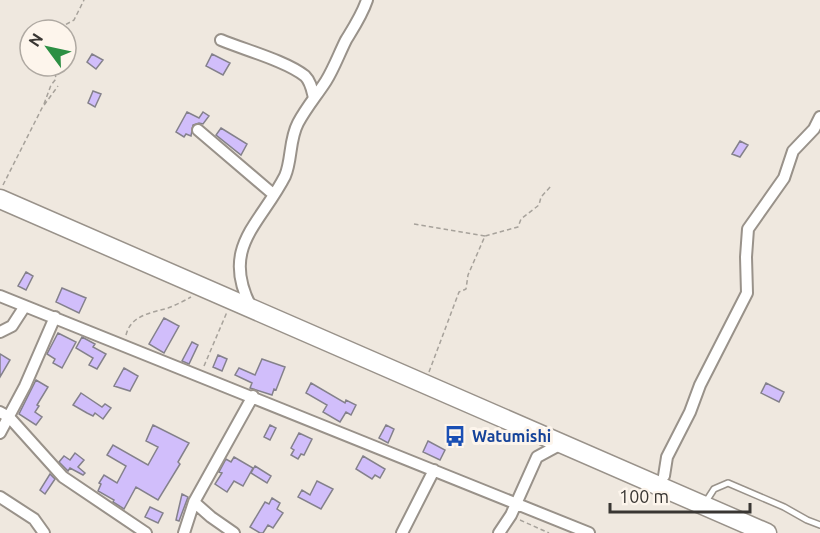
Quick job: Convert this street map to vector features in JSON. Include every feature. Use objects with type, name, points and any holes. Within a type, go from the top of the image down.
[{"type":"highway","points":[[0,199],[767,533]]},
{"type":"street","points":[[251,308],[239,277],[240,260],[256,222],[287,170],[295,130],[333,68],[367,0]]},
{"type":"street","points":[[221,40],[268,58],[304,76],[310,82],[314,98]]},
{"type":"street","points":[[664,476],[667,457],[690,412],[700,385],[747,293],[748,229],[784,178],[793,151],[814,129],[820,117]]},
{"type":"street","points":[[198,130],[273,194]]},
{"type":"street","points":[[0,296],[589,533]]},
{"type":"street","points":[[0,332],[12,326],[25,306]]},
{"type":"street","points":[[0,433],[4,414],[25,386],[55,317]]},
{"type":"street","points":[[184,533],[194,502],[253,396]]},
{"type":"street","points":[[4,414],[63,477],[146,533]]},
{"type":"street","points":[[499,533],[511,515],[537,456],[561,444]]},
{"type":"street","points":[[402,533],[434,470]]},
{"type":"street","points":[[0,497],[34,519],[44,533]]},
{"type":"street","points":[[194,502],[211,518],[234,533]]},
{"type":"lane","points":[[703,506],[714,489],[728,483],[820,525]]},
{"type":"path","points":[[75,18],[84,0]]},
{"type":"path","points":[[0,192],[56,78]]},
{"type":"path","points":[[42,108],[58,86]]},
{"type":"path","points":[[414,224],[485,236],[518,227],[521,219],[539,205],[541,197],[552,185]]},
{"type":"path","points":[[424,384],[459,292],[466,289],[468,275],[485,236]]},
{"type":"path","points":[[124,345],[130,324],[140,317],[171,307],[205,288]]},
{"type":"path","points":[[200,375],[233,300]]},
{"type":"path","points":[[511,515],[549,533]]},
{"type":"building","points":[[92,54],[103,60],[96,69],[87,62]]},
{"type":"building","points":[[212,54],[230,63],[223,75],[206,66]]},
{"type":"building","points":[[93,91],[101,94],[95,107],[88,103]]},
{"type":"building","points":[[187,112],[199,118],[203,112],[209,116],[203,124],[193,125],[191,136],[186,134],[184,137],[176,132]]},
{"type":"building","points":[[221,128],[247,144],[241,155],[216,135]]},
{"type":"building","points":[[740,141],[748,145],[740,157],[732,154]]},
{"type":"building","points":[[26,272],[33,276],[26,290],[18,286]]},
{"type":"building","points":[[62,288],[86,298],[79,313],[56,302]]},
{"type":"building","points":[[164,318],[179,326],[164,353],[149,344]]},
{"type":"building","points":[[58,333],[76,342],[62,368],[53,363],[55,359],[47,354]]},
{"type":"building","points":[[82,337],[95,344],[93,347],[106,354],[97,369],[89,365],[93,358],[76,348]]},
{"type":"building","points":[[192,342],[198,345],[189,364],[182,361]]},
{"type":"building","points":[[0,354],[10,360],[0,377]]},
{"type":"building","points":[[218,355],[227,359],[222,371],[213,367]]},
{"type":"building","points":[[262,359],[285,367],[272,395],[250,388],[252,383],[235,375],[239,368],[255,375]]},
{"type":"building","points":[[124,368],[138,376],[130,391],[114,386]]},
{"type":"building","points":[[36,380],[48,387],[37,405],[39,406],[35,412],[42,417],[36,425],[19,414]]},
{"type":"building","points":[[311,383],[345,403],[346,400],[356,405],[351,415],[346,412],[340,422],[323,412],[327,405],[306,393]]},
{"type":"building","points":[[766,383],[784,392],[779,402],[761,393]]},
{"type":"building","points":[[81,393],[102,407],[105,404],[111,408],[103,419],[95,413],[93,416],[73,405]]},
{"type":"building","points":[[153,425],[189,443],[178,462],[180,464],[158,500],[136,487],[124,509],[98,491],[101,484],[99,483],[104,475],[117,483],[126,466],[107,455],[113,445],[148,465],[158,447],[146,441]]},
{"type":"building","points":[[270,425],[276,428],[270,440],[264,437]]},
{"type":"building","points":[[386,425],[394,429],[388,443],[379,438]]},
{"type":"building","points":[[299,433],[312,439],[304,455],[301,454],[298,459],[291,455],[294,450],[291,448]]},
{"type":"building","points":[[428,441],[445,450],[440,460],[423,452]]},
{"type":"building","points":[[75,453],[84,460],[78,467],[85,473],[83,475],[70,468],[68,471],[59,462],[64,456],[70,460]]},
{"type":"building","points":[[363,456],[385,469],[380,478],[375,475],[372,479],[356,469]]},
{"type":"building","points":[[234,457],[253,468],[243,486],[234,481],[227,492],[215,484],[222,473],[219,472],[226,459],[231,462]]},
{"type":"building","points":[[255,466],[271,476],[267,483],[251,473]]},
{"type":"building","points":[[50,474],[55,479],[45,494],[40,490]]},
{"type":"building","points":[[317,481],[333,489],[321,509],[298,497],[302,490],[310,495]]},
{"type":"building","points":[[182,494],[188,497],[179,521],[176,520]]},
{"type":"building","points":[[272,498],[280,503],[277,509],[283,513],[273,528],[268,525],[263,533],[260,533],[250,527],[265,502],[269,504]]},
{"type":"building","points":[[150,507],[163,513],[158,523],[145,517]]},
{"type":"place","name":"Watumishi","points":[[455,436]]}]
